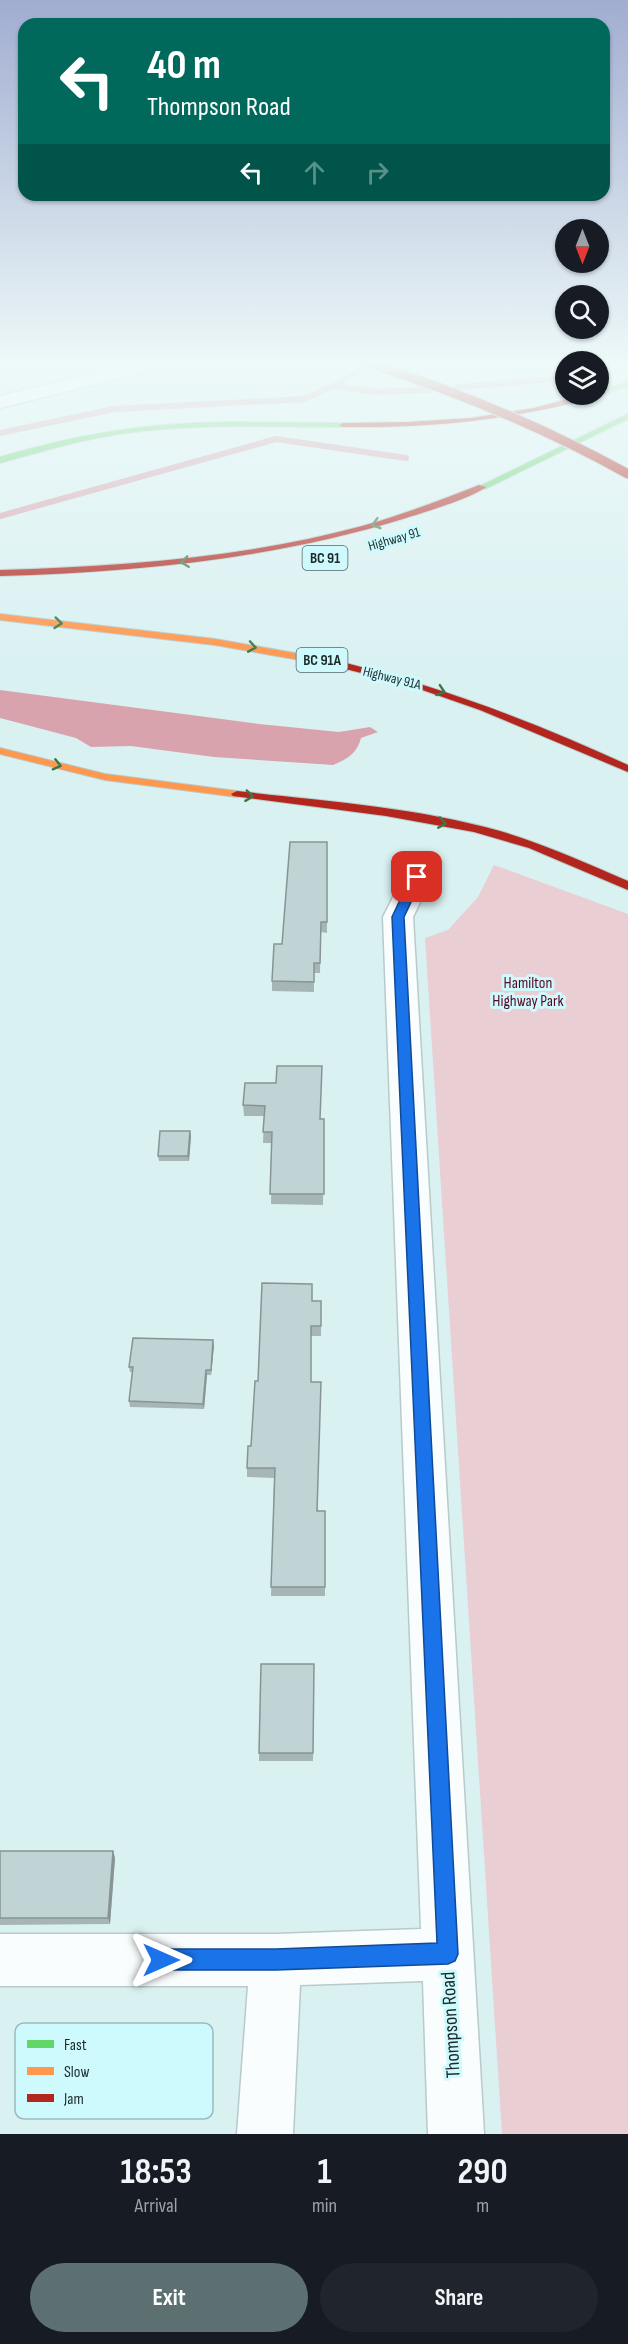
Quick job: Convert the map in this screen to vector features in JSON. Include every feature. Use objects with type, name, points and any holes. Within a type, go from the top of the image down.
[{"type":"highway","name":"Highway 91","points":[[0,573],[58,573],[150,567],[249,553],[339,534],[400,517],[458,497],[531,463]]},
{"type":"highway","points":[[575,466],[582,463]]},
{"type":"highway","points":[[607,463],[628,474]]},
{"type":"highway","name":"Highway 91A","points":[[0,617],[207,640],[313,657],[426,686],[527,722],[628,769]]},
{"type":"highway","points":[[0,751],[105,777],[362,810],[475,828],[557,854],[628,886]]},
{"type":"street","name":"Thompson Road","points":[[417,877],[398,917],[456,2134]]},
{"type":"street","points":[[0,1960],[276,1960],[448,1954]]},
{"type":"street","points":[[265,2134],[276,1960]]},
{"type":"green space","name":"Hamilton Highway Park","points":[[494,865],[628,914],[628,2134],[502,2134],[425,938],[448,930],[478,897]]},
{"type":"shaded area","points":[[0,690],[259,724],[339,732],[370,727],[378,732],[361,738],[351,755],[333,765],[214,757],[131,746],[91,747],[76,738],[0,718]]},
{"type":"building","points":[[290,842],[327,842],[327,922],[321,922],[320,963],[314,963],[314,982],[272,981],[274,944],[282,944]]},
{"type":"building","points":[[277,1066],[322,1066],[320,1119],[324,1119],[324,1194],[270,1194],[272,1132],[263,1132],[265,1106],[243,1105],[245,1083],[276,1083]]},
{"type":"building","points":[[160,1131],[190,1131],[188,1156],[158,1156]]},
{"type":"building","points":[[262,1283],[312,1284],[312,1301],[321,1301],[321,1326],[311,1326],[311,1382],[321,1382],[317,1511],[325,1511],[325,1587],[271,1587],[275,1468],[247,1468],[248,1446],[251,1446],[255,1381],[258,1381]]},
{"type":"building","points":[[133,1338],[213,1340],[211,1370],[206,1370],[203,1404],[129,1401],[133,1367],[129,1367]]},
{"type":"building","points":[[261,1664],[314,1664],[313,1753],[259,1753]]},
{"type":"building","points":[[0,1851],[113,1851],[108,1918],[0,1918]]},
{"type":"waterway","points":[[0,516],[191,463]]},
{"type":"traffic: fast","points":[[482,487],[532,463]]},
{"type":"traffic: slow","points":[[0,617],[215,642],[334,663]]},
{"type":"traffic: slow","points":[[0,751],[105,777],[237,794]]},
{"type":"traffic: jam","points":[[607,463],[628,474]]},
{"type":"traffic: jam","points":[[0,573],[184,562],[245,553],[306,542],[366,527],[425,509],[482,487]]},
{"type":"traffic: jam","points":[[334,663],[411,683],[484,707],[628,769]]},
{"type":"traffic: jam","points":[[237,794],[386,812],[474,828],[533,845],[628,886]]},
{"type":"route","points":[[161,1960],[276,1960],[448,1954],[398,917],[417,877]]}]
